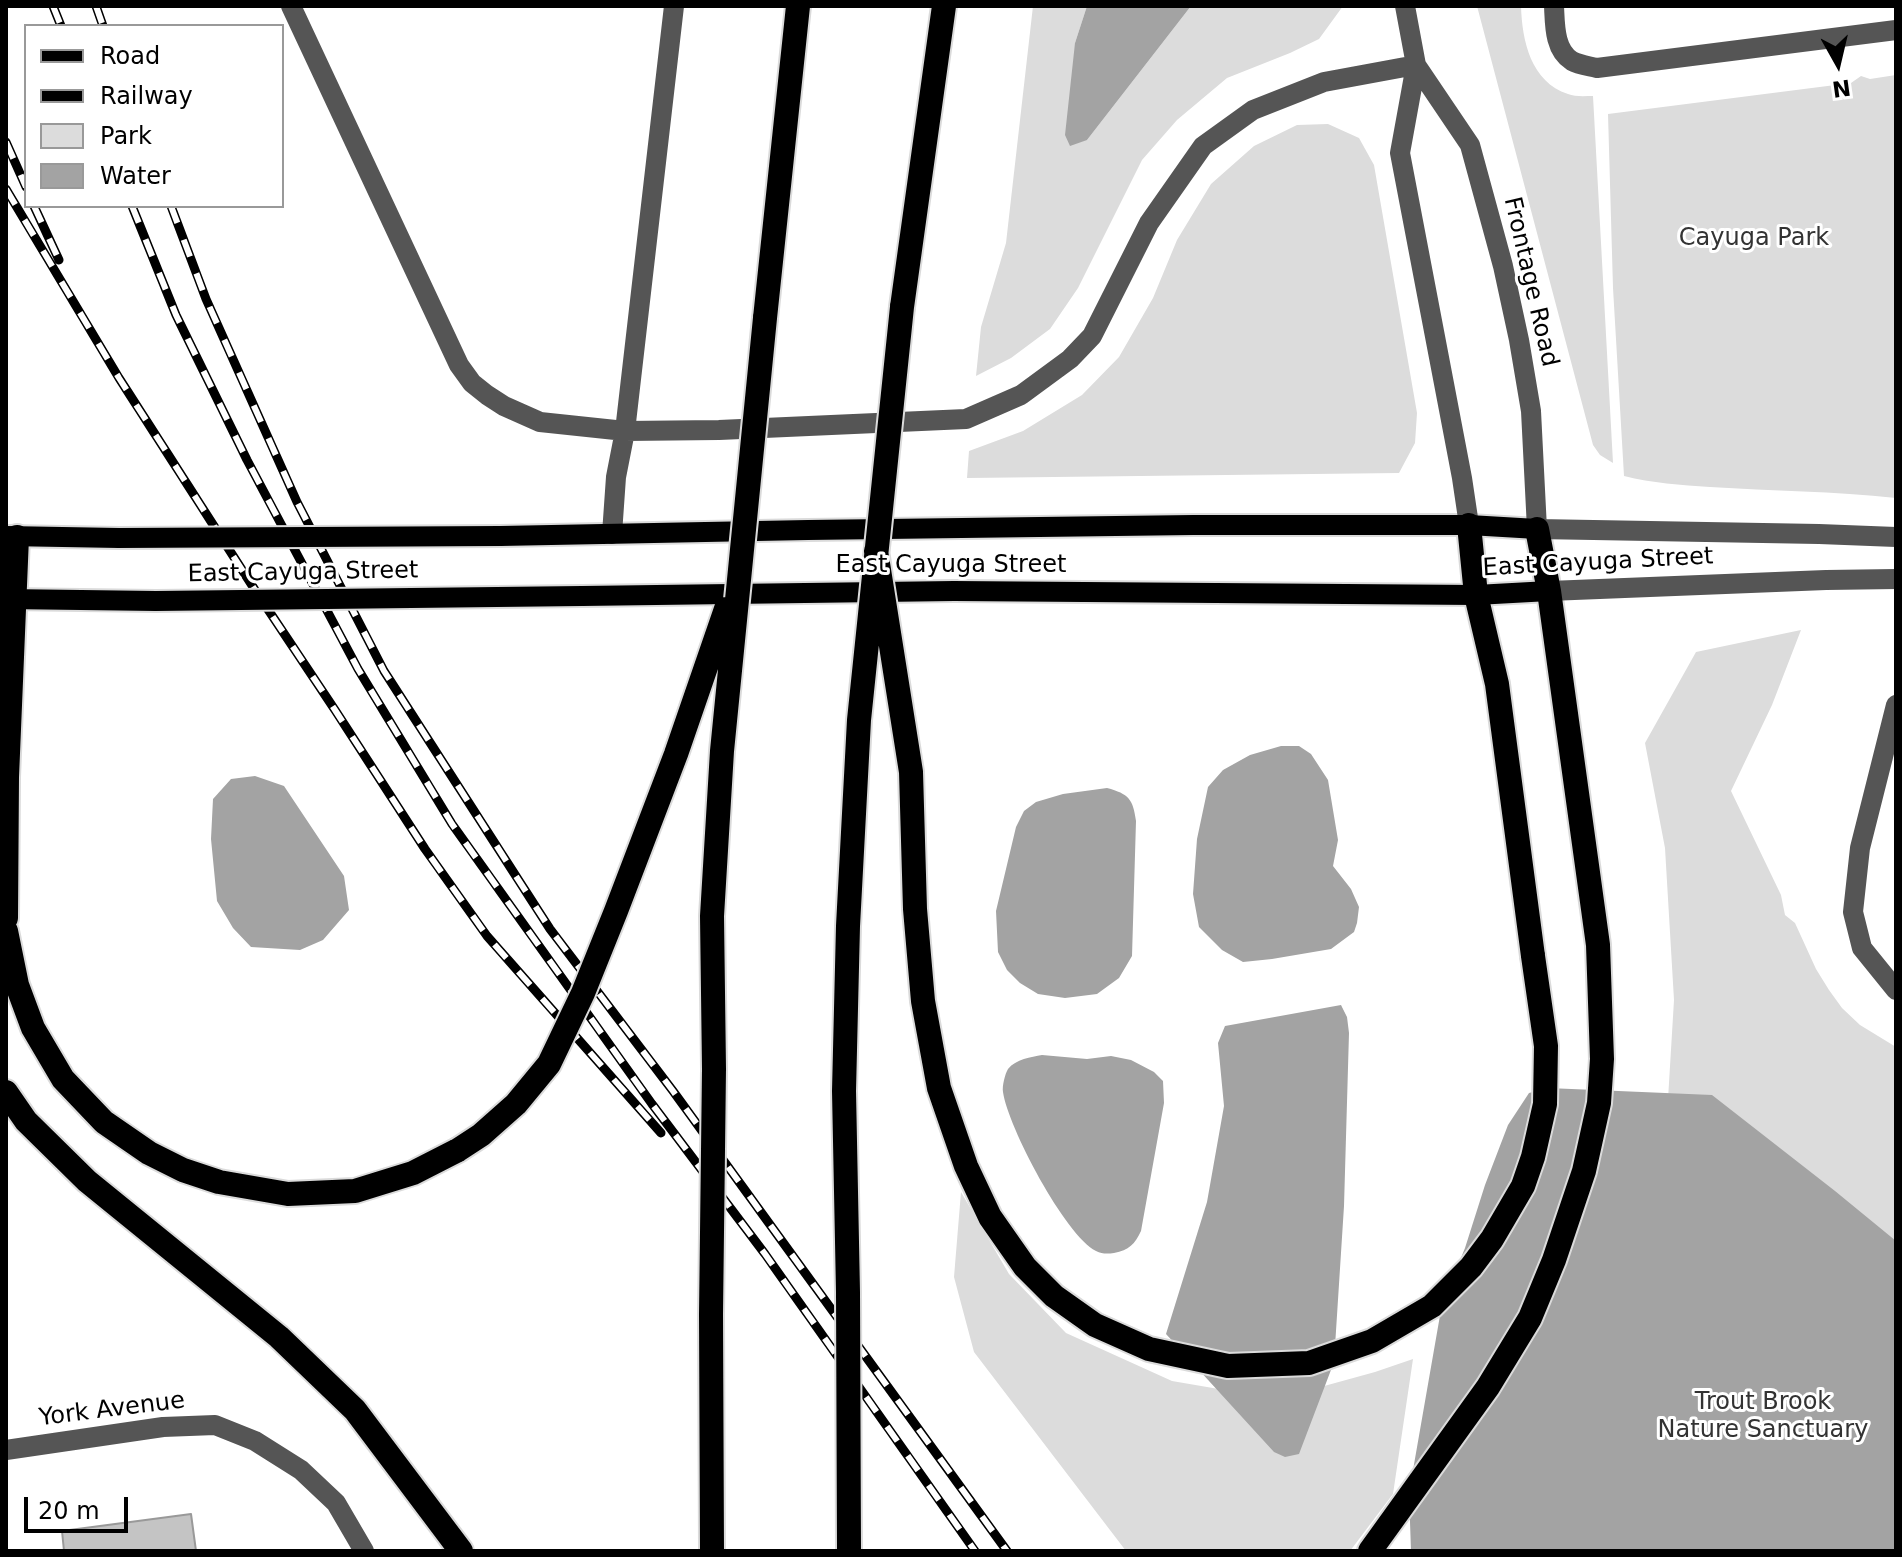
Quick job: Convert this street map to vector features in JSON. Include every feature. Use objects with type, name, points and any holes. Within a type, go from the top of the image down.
[{"type":"highway","points":[[712,1551],[712,916],[722,751],[798,6]]},
{"type":"highway","points":[[849,1551],[844,1091],[848,926],[859,720],[902,307],[944,6]]},
{"type":"highway","points":[[876,551],[911,772],[915,909],[923,1001],[939,1088],[966,1166],[990,1217],[1025,1267],[1054,1296],[1095,1325],[1149,1349],[1228,1366],[1309,1363],[1372,1341],[1432,1306],[1471,1267],[1492,1239],[1523,1186],[1545,1104],[1546,1046],[1497,684],[1476,595],[1469,525]]},
{"type":"highway","points":[[1370,1551],[1488,1387],[1530,1318],[1554,1260],[1584,1171],[1599,1103],[1602,1059],[1598,945],[1549,591],[1537,529]]},
{"type":"highway","points":[[6,918],[11,536]]},
{"type":"highway","points":[[6,931],[17,985],[33,1028],[63,1079],[104,1122],[149,1153],[183,1170],[219,1182],[288,1194],[355,1191],[413,1173],[481,1135],[516,1104],[549,1064],[583,993],[665,783],[740,569]]},
{"type":"highway","points":[[6,1092],[26,1121],[87,1181],[279,1337],[355,1410],[461,1551]]},
{"type":"main road","name":"East Cayuga Street","points":[[11,536],[500,536],[1193,525],[1469,525],[1537,529]]},
{"type":"main road","name":"East Cayuga Street","points":[[11,599],[156,601],[938,591],[1476,595],[1549,591]]},
{"type":"street","points":[[291,6],[459,365],[472,383],[504,406],[540,422],[625,431],[966,419],[1021,395],[1070,359],[1092,336],[1149,223],[1203,146],[1253,110],[1324,82],[1416,65]]},
{"type":"street","points":[[612,534],[616,477],[625,431],[674,6]]},
{"type":"street","name":"Frontage Road","points":[[1405,6],[1416,65],[1400,153],[1469,525]]},
{"type":"street","points":[[1554,6],[1556,38],[1562,51],[1569,60],[1597,68],[1896,30]]},
{"type":"street","name":"Frontage Road","points":[[1416,65],[1470,145],[1503,266],[1531,411],[1537,529]]},
{"type":"street","name":"East Cayuga Street","points":[[1537,529],[1896,537]]},
{"type":"street","name":"East Cayuga Street","points":[[1549,591],[1896,579]]},
{"type":"street","points":[[1896,705],[1860,848],[1853,912],[1862,948],[1896,990]]},
{"type":"street","name":"York Avenue","points":[[6,1450],[163,1427],[215,1425],[255,1441],[301,1470],[336,1503],[364,1551]]},
{"type":"green space","points":[[1033,6],[1087,6],[1075,43],[1087,140],[1191,6],[1343,6],[1319,39],[1227,78],[1177,120],[1142,160],[1078,288],[1050,329],[1011,358],[976,376],[981,327],[1006,243]]},
{"type":"green space","points":[[1477,6],[1521,6],[1531,59],[1545,80],[1574,96],[1593,96],[1613,463],[1600,455],[1593,445]]},
{"type":"green space","name":"Cayuga Park","points":[[1896,75],[1896,498],[1688,485],[1624,476],[1613,288],[1608,114],[1851,83],[1861,76],[1870,79]]},
{"type":"green space","points":[[1328,124],[1359,138],[1374,165],[1417,413],[1415,443],[1399,473],[967,478],[969,451],[1023,431],[1082,395],[1119,357],[1153,298],[1177,240],[1211,184],[1254,146],[1297,125]]},
{"type":"green space","name":"Trout Brook Nature Sanctuary","points":[[1801,630],[1772,705],[1731,791],[1781,895],[1785,915],[1795,923],[1829,990],[1860,1025],[1896,1047],[1896,1551],[1556,1551],[1665,1149],[1674,1000],[1665,848],[1645,743],[1696,652]]},
{"type":"green space","points":[[961,1192],[1009,1274],[1066,1333],[1172,1381],[1277,1399],[1413,1359],[1393,1494],[1350,1551],[1126,1551],[974,1352],[954,1277]]},
{"type":"water","points":[[1087,6],[1191,6],[1087,140],[1070,146],[1065,135],[1075,43]]},
{"type":"water","points":[[1281,746],[1299,746],[1311,754],[1328,780],[1338,840],[1333,866],[1351,889],[1359,907],[1357,923],[1354,932],[1331,949],[1243,962],[1222,950],[1199,927],[1193,894],[1197,839],[1208,787],[1223,770],[1250,755]]},
{"type":"water","points":[[255,776],[284,786],[344,876],[349,910],[323,940],[300,950],[251,947],[233,928],[217,901],[211,839],[213,799],[231,779]]},
{"type":"water","points":[[1107,788],[1129,798],[1136,821],[1132,956],[1119,978],[1097,994],[1065,998],[1038,994],[1007,970],[998,952],[996,911],[1016,827],[1024,811],[1036,802],[1063,794]]},
{"type":"water","points":[[1341,1005],[1347,1017],[1349,1033],[1344,1206],[1334,1362],[1299,1454],[1285,1457],[1274,1452],[1166,1334],[1207,1202],[1224,1106],[1218,1043],[1225,1026]]},
{"type":"water","points":[[1042,1055],[1087,1059],[1111,1056],[1131,1060],[1154,1072],[1163,1081],[1164,1103],[1141,1231],[1134,1243],[1124,1250],[1102,1253],[1083,1241],[1054,1203],[1015,1129],[1003,1092],[1006,1074],[1015,1063]]},
{"type":"water","points":[[1548,1088],[1712,1095],[1896,1241],[1896,1551],[1411,1551],[1409,1493],[1442,1304],[1508,1125],[1529,1093]]},
{"type":"building","points":[[191,1514],[196,1551],[64,1551],[62,1531]]},
{"type":"railway","points":[[53,6],[60,24]]},
{"type":"railway","points":[[96,6],[102,24]]},
{"type":"railway","points":[[6,142],[24,182]]},
{"type":"railway","points":[[6,189],[119,378],[425,849],[487,936],[661,1133]]},
{"type":"railway","points":[[35,208],[59,260]]},
{"type":"railway","points":[[133,208],[176,315],[247,460],[358,669],[452,824],[652,1104],[765,1254],[975,1551]]},
{"type":"railway","points":[[172,208],[206,299],[297,502],[384,671],[550,929],[673,1091],[1007,1551]]}]
